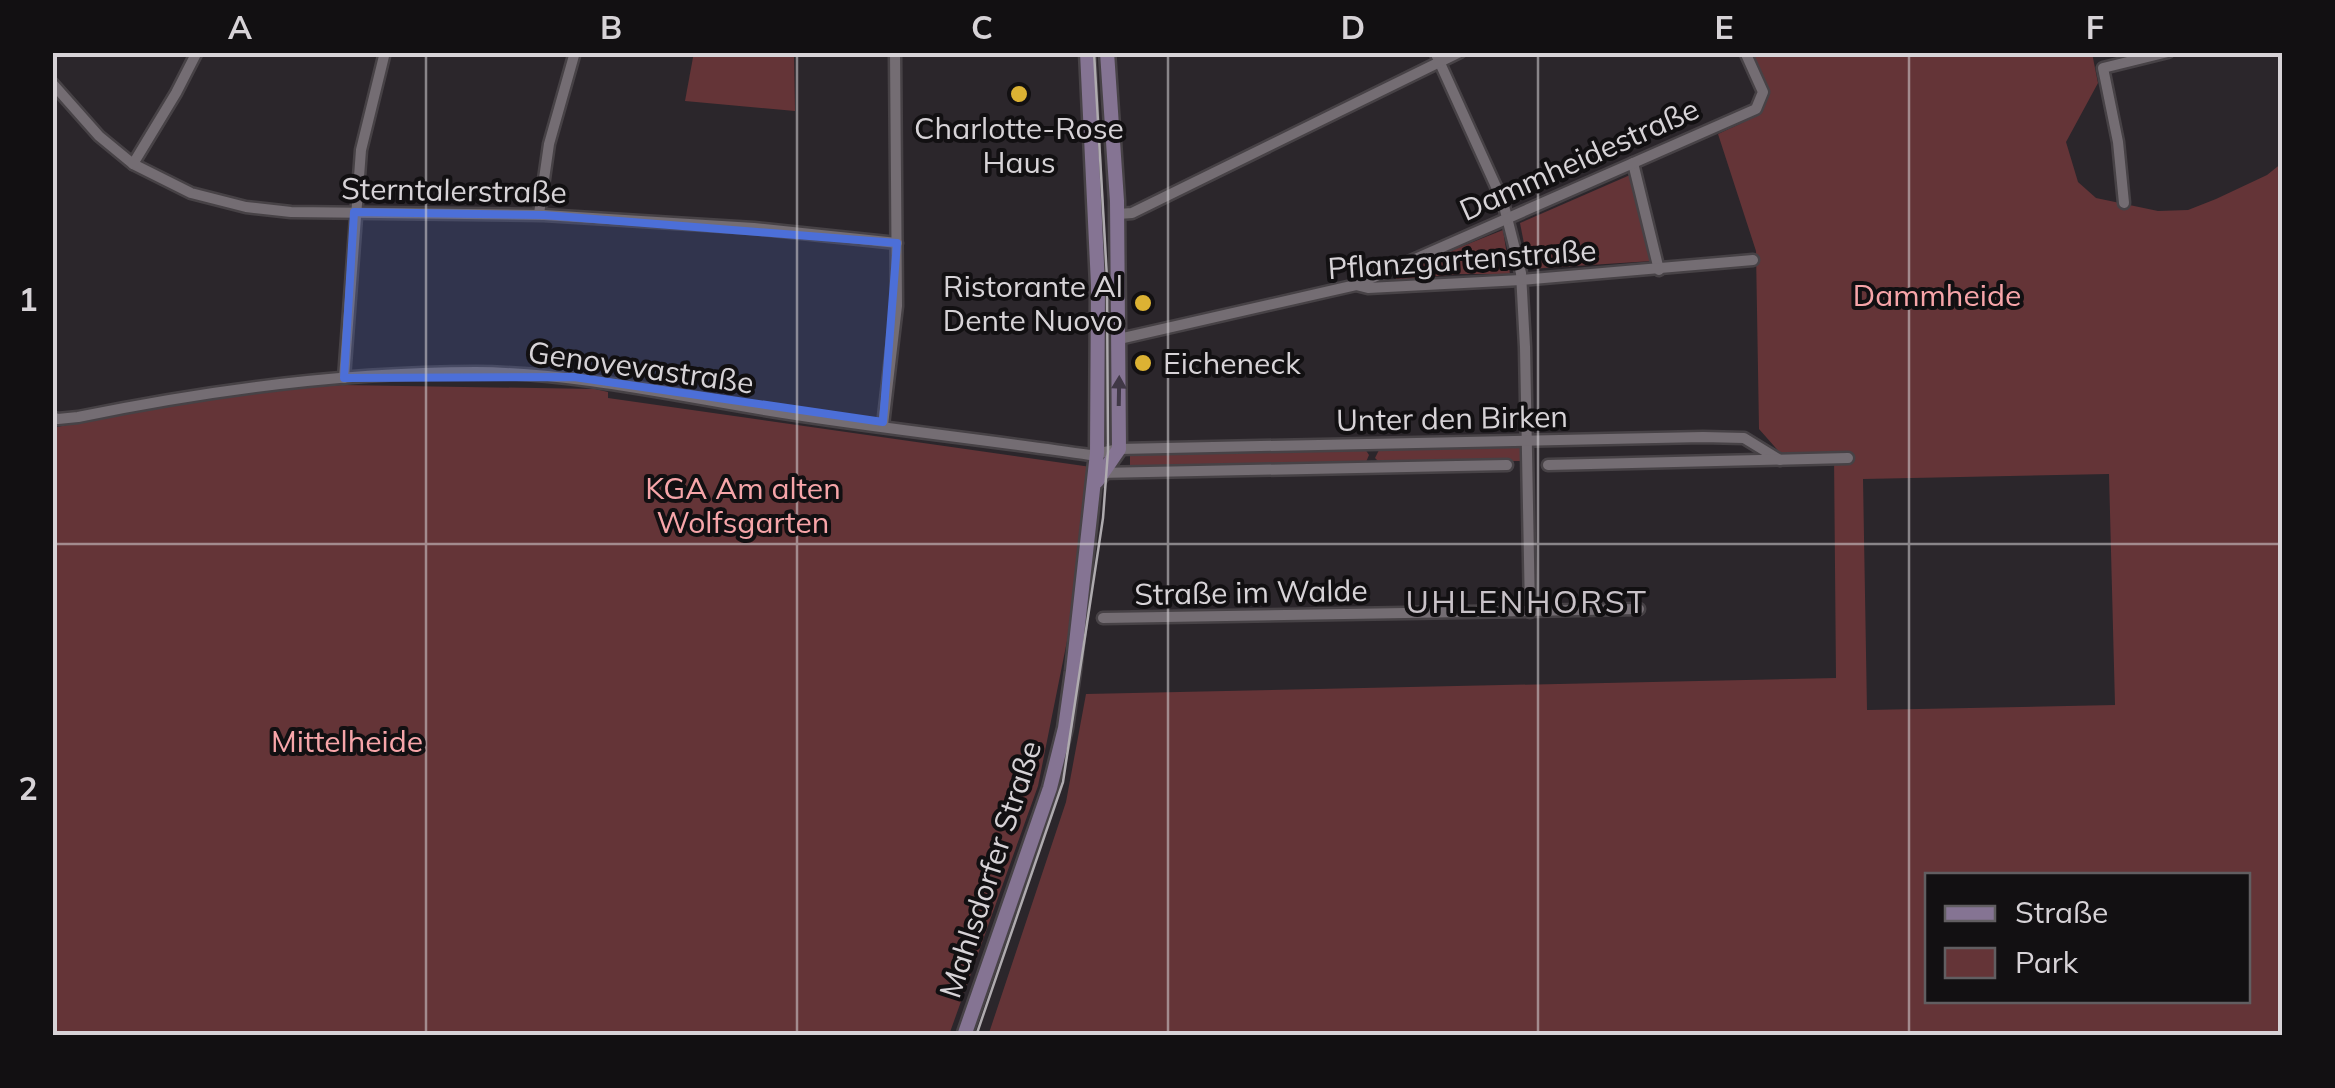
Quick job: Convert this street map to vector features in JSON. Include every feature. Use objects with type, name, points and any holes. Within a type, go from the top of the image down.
[{"type":"main road","name":"Mahlsdorfer Straße","points":[[964,1036],[1059,757],[1098,475],[1098,284],[1087,52]]},
{"type":"main road","points":[[1108,52],[1118,214],[1119,448]]},
{"type":"main road","name":"Mahlsdorfer Straße","points":[[1098,475],[1119,448]]},
{"type":"street","points":[[133,164],[197,52]]},
{"type":"street","points":[[344,378],[361,150],[385,52]]},
{"type":"street","points":[[539,214],[549,144],[575,52]]},
{"type":"street","points":[[882,425],[894,350],[898,243],[895,52]]},
{"type":"street","points":[[1118,214],[1132,212],[1437,57],[1460,52]]},
{"type":"street","name":"Dammheidestraße","points":[[1356,285],[1756,109],[1763,92],[1744,52]]},
{"type":"street","points":[[2124,203],[2118,142],[2103,68],[2168,52]]},
{"type":"street","points":[[1437,57],[1490,168],[1509,218],[1522,280],[1530,612]]},
{"type":"street","name":"Sterntalerstraße","points":[[52,83],[99,136],[133,164],[191,193],[267,211],[539,214],[754,228],[898,243]]},
{"type":"street","points":[[1633,163],[1659,270]]},
{"type":"street","name":"Pflanzgartenstraße","points":[[1119,338],[1356,285],[1368,288],[1522,280],[1753,260]]},
{"type":"street","name":"Genovevastraße","points":[[55,418],[191,394],[344,378],[474,372],[574,378],[797,415],[1097,453]]},
{"type":"street","name":"Unter den Birken","points":[[1097,453],[1119,448],[1744,438],[1780,460]]},
{"type":"street","name":"Unter den Birken","points":[[1548,465],[1848,458]]},
{"type":"street","name":"Unter den Birken","points":[[1098,475],[1507,464]]},
{"type":"street","name":"Straße im Walde","points":[[1103,618],[1639,609]]},
{"type":"highlighted area","points":[[354,212],[544,215],[897,243],[883,422],[574,377],[344,378]]},
{"type":"green space","points":[[694,52],[794,53],[795,111],[685,101]]},
{"type":"green space","name":"Dammheide","points":[[1750,53],[2092,53],[2098,83],[2066,142],[2078,182],[2096,198],[2158,211],[2188,210],[2267,175],[2282,163],[2282,1035],[988,1036],[1066,802],[1086,694],[1836,678],[1834,455],[1782,455],[1759,429],[1756,251],[1718,134],[1759,112],[1765,105],[1764,86]],"holes":[[[2109,474],[2115,705],[1867,710],[1863,479]]]},
{"type":"green space","points":[[1630,175],[1652,261],[1529,269],[1520,223]]},
{"type":"green space","points":[[1503,230],[1510,274],[1396,280],[1395,273]]},
{"type":"green space","name":"Mittelheide","points":[[342,385],[595,389],[608,392],[608,398],[1091,467],[1069,631],[1038,786],[949,1035],[53,1035],[52,428],[219,394]]},
{"type":"green space","points":[[1520,447],[1520,461],[1379,462],[1375,458],[1380,448]]},
{"type":"green space","points":[[1365,449],[1369,455],[1366,462],[1130,467],[1130,452]]},
{"type":"tram line","points":[[976,1036],[1063,782],[1103,518],[1108,451],[1107,278],[1094,52]]},
{"type":"place","name":"Charlotte-Rose Haus","points":[[1019,94]]},
{"type":"place","name":"Ristorante Al Dente Nuovo","points":[[1143,303]]},
{"type":"place","name":"Eicheneck","points":[[1143,363]]},
{"type":"district","name":"UHLENHORST","points":[[1527,601]]},
{"type":"park label","name":"KGA Am alten Wolfsgarten","points":[[743,505]]}]
